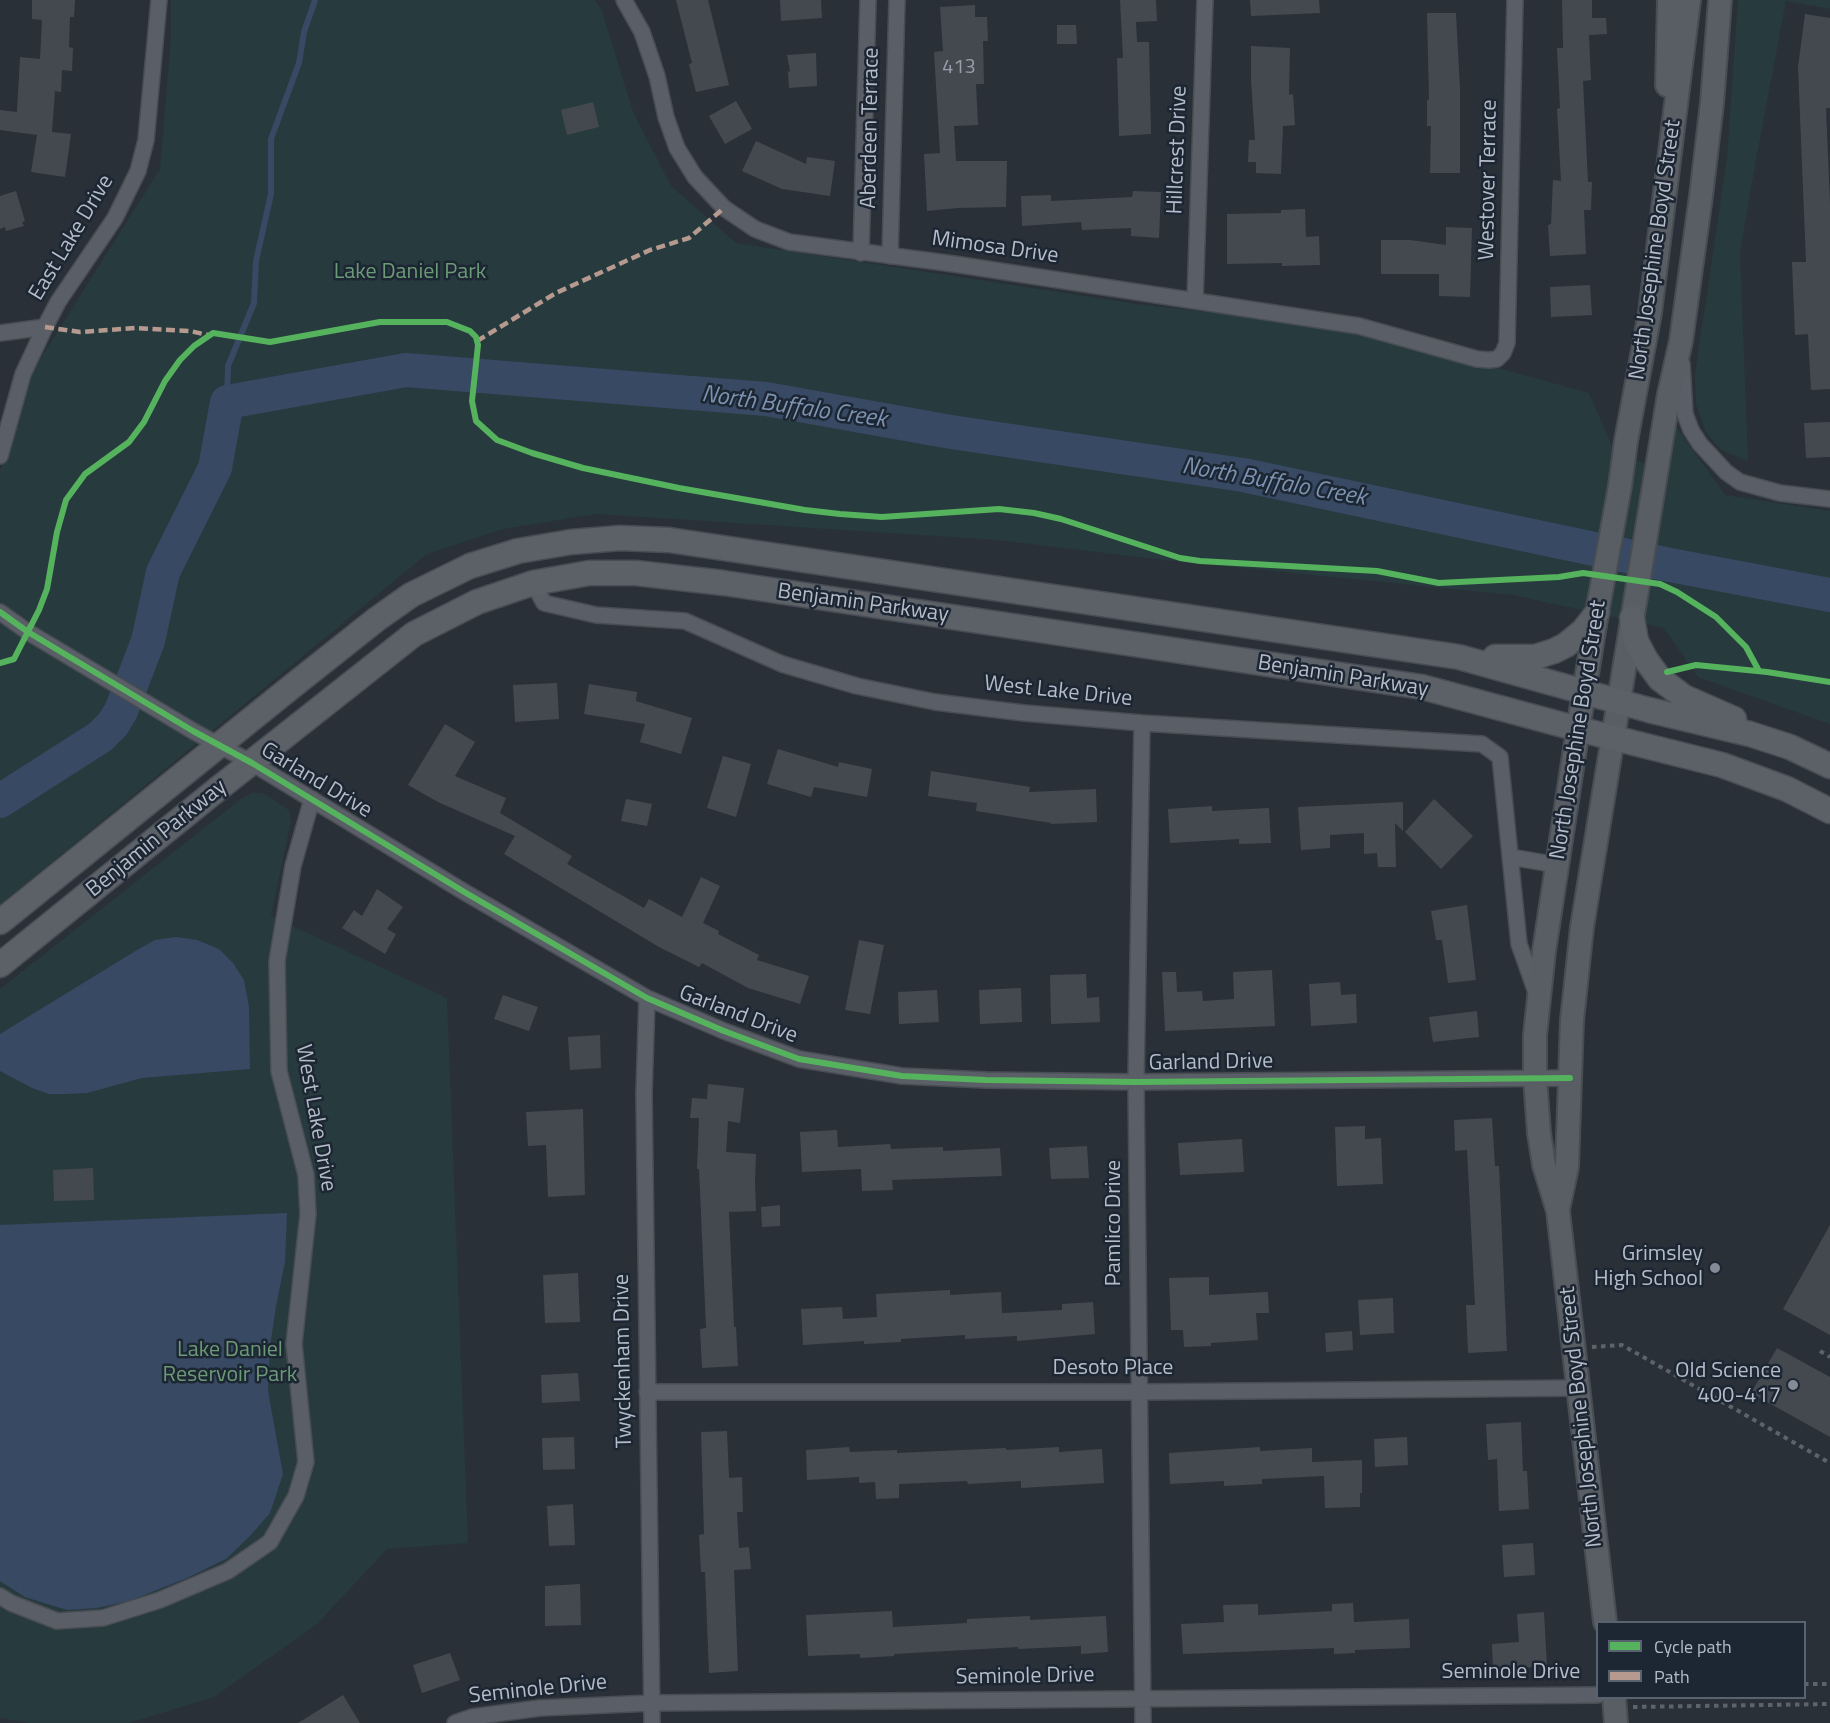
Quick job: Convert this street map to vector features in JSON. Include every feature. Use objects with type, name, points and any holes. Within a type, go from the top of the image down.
[{"type":"main road","points":[[1669,0],[1667,64],[1670,168]]},
{"type":"main road","name":"North Josephine Boyd Street","points":[[1605,1621],[1558,1211],[1544,1165],[1535,1078],[1535,1035],[1557,865],[1578,729],[1586,692],[1626,441],[1650,313],[1670,168],[1689,0]]},
{"type":"main road","name":"North Josephine Boyd Street","points":[[1558,1211],[1567,1167],[1572,1020],[1582,927],[1669,394],[1681,340],[1701,196],[1720,0]]},
{"type":"main road","name":"Benjamin Parkway","points":[[0,922],[377,619],[411,595],[470,566],[518,551],[571,542],[620,538],[681,542],[1459,657],[1620,702],[1750,734],[1790,747],[1830,766]]},
{"type":"main road","name":"Benjamin Parkway","points":[[0,965],[414,634],[477,602],[533,583],[590,573],[636,573],[736,585],[1422,687],[1722,765],[1787,789],[1830,811]]},
{"type":"main road","points":[[1459,657],[1535,657],[1554,651],[1566,645],[1583,631],[1597,613]]},
{"type":"main road","points":[[1632,618],[1636,641],[1660,679],[1684,697],[1790,747]]},
{"type":"street","name":"East Lake Drive","points":[[0,456],[23,374],[45,327],[58,302],[116,219],[138,171],[146,140],[159,0]]},
{"type":"street","name":"Mimosa Drive","points":[[624,0],[646,43],[677,148],[694,177],[724,208],[755,229],[789,242],[1359,326],[1477,359],[1497,358]]},
{"type":"street","name":"Aberdeen Terrace","points":[[861,253],[868,0]]},
{"type":"street","name":"Aberdeen Terrace","points":[[890,256],[897,0]]},
{"type":"street","name":"Hillcrest Drive","points":[[1195,301],[1205,0]]},
{"type":"street","name":"Westover Terrace","points":[[1497,358],[1503,353],[1507,343],[1515,0]]},
{"type":"street","points":[[0,333],[45,327]]},
{"type":"street","points":[[1681,340],[1685,414],[1700,444],[1726,472],[1740,482],[1770,490],[1830,499]]},
{"type":"street","name":"West Lake Drive","points":[[533,583],[544,603],[596,615],[685,621],[782,664],[857,686],[946,703],[1024,713],[1142,723],[1482,744],[1500,757],[1519,944],[1539,999]]},
{"type":"street","name":"Garland Drive","points":[[0,612],[28,632],[193,731],[252,763],[466,893],[647,998],[724,1031],[799,1059],[902,1076],[986,1080],[1136,1082],[1570,1077]]},
{"type":"street","name":"Pamlico Drive","points":[[1142,723],[1136,1082],[1143,1723]]},
{"type":"street","name":"West Lake Drive","points":[[0,1596],[11,1603],[57,1621],[103,1618],[160,1600],[228,1571],[270,1542],[296,1496],[306,1462],[294,1344],[308,1214],[306,1175],[279,1071],[277,961],[293,866],[312,799]]},
{"type":"street","points":[[1511,857],[1557,865]]},
{"type":"street","name":"Twyckenham Drive","points":[[647,998],[644,1093],[651,1723]]},
{"type":"street","name":"Desoto Place","points":[[647,1392],[1138,1392],[1579,1388]]},
{"type":"street","name":"Seminole Drive","points":[[455,1723],[472,1717],[540,1708],[652,1703],[1143,1698],[1611,1706]]},
{"type":"path","points":[[1592,1347],[1622,1345],[1830,1463]]},
{"type":"path","points":[[1820,1351],[1830,1357]]},
{"type":"path","points":[[1806,1684],[1830,1684]]},
{"type":"path","points":[[1611,1706],[1830,1704]]},
{"type":"green space","name":"Lake Daniel Park","points":[[171,0],[595,0],[602,11],[633,112],[671,186],[736,243],[1137,304],[1361,330],[1589,393],[1613,448],[1664,474],[1675,425],[1725,495],[1830,511],[1830,724],[1698,677],[1664,628],[1513,595],[1154,559],[998,540],[596,514],[503,529],[427,554],[0,905],[0,471],[29,377],[160,169],[171,38]]},
{"type":"green space","points":[[1738,0],[1830,0],[1830,9],[1786,1],[1755,165],[1740,252],[1748,461],[1721,450],[1706,432],[1696,404],[1695,374],[1727,158]]},
{"type":"green space","name":"Lake Daniel Reservoir Park","points":[[252,793],[263,793],[289,810],[291,821],[271,916],[447,998],[468,1543],[387,1549],[317,1624],[214,1697],[129,1723],[30,1723],[0,1718],[0,989],[242,798]]},
{"type":"water","points":[[176,937],[197,940],[219,949],[233,963],[244,980],[249,1007],[250,1069],[142,1078],[87,1093],[67,1094],[49,1094],[0,1071],[0,1034],[155,940]]},
{"type":"water","points":[[287,1213],[285,1262],[270,1347],[268,1391],[283,1474],[270,1513],[226,1559],[187,1578],[129,1601],[97,1608],[67,1610],[25,1597],[0,1581],[0,1225]]},
{"type":"building","points":[[32,0],[75,0],[74,17],[70,17],[69,47],[73,48],[72,71],[62,70],[61,92],[55,91],[52,132],[71,134],[65,177],[31,172],[37,135],[0,130],[0,110],[17,112],[20,57],[40,59],[42,20],[32,19]]},
{"type":"building","points":[[676,0],[708,0],[729,85],[696,92],[689,64],[692,63]]},
{"type":"building","points":[[780,0],[821,0],[822,18],[781,21]]},
{"type":"building","points":[[1120,0],[1156,0],[1157,21],[1136,22],[1137,42],[1149,42],[1151,134],[1119,136],[1117,58],[1123,58]]},
{"type":"building","points":[[1250,0],[1319,0],[1320,13],[1251,16]]},
{"type":"building","points":[[1562,0],[1592,0],[1592,18],[1606,18],[1607,34],[1589,35],[1591,80],[1583,81],[1588,182],[1592,182],[1591,210],[1584,210],[1586,254],[1550,256],[1548,225],[1551,224],[1553,180],[1561,181],[1557,109],[1560,108],[1557,48],[1563,48]]},
{"type":"building","points":[[975,5],[975,17],[987,17],[988,41],[983,41],[984,84],[976,84],[978,125],[954,126],[956,161],[1007,161],[1006,207],[927,211],[924,154],[940,153],[934,52],[943,51],[940,7]]},
{"type":"building","points":[[1427,13],[1456,13],[1460,88],[1460,173],[1430,173],[1431,126],[1427,126],[1427,100],[1429,100]]},
{"type":"building","points":[[1805,14],[1830,18],[1830,108],[1826,108],[1830,203],[1830,389],[1811,390],[1808,334],[1795,335],[1792,262],[1806,262],[1798,67]]},
{"type":"building","points":[[1057,25],[1076,25],[1077,44],[1057,44]]},
{"type":"building","points":[[1251,46],[1290,48],[1289,95],[1293,94],[1295,125],[1283,126],[1281,174],[1256,173],[1256,162],[1248,162],[1249,140],[1255,140]]},
{"type":"building","points":[[816,53],[817,86],[789,88],[788,72],[790,71],[787,55]]},
{"type":"building","points":[[736,101],[752,129],[725,144],[709,116]]},
{"type":"building","points":[[593,102],[599,127],[567,135],[561,110]]},
{"type":"building","points":[[756,141],[806,164],[807,157],[835,161],[830,196],[782,189],[742,171]]},
{"type":"building","points":[[16,191],[25,221],[22,222],[24,226],[6,231],[5,227],[0,229],[0,196]]},
{"type":"building","points":[[1133,191],[1161,192],[1159,238],[1131,236],[1131,228],[1082,230],[1081,222],[1022,226],[1021,196],[1051,195],[1051,201],[1132,197]]},
{"type":"building","points":[[1305,209],[1306,237],[1319,236],[1320,265],[1227,264],[1227,214],[1281,213],[1281,210]]},
{"type":"building","points":[[1446,227],[1472,228],[1470,297],[1439,296],[1439,274],[1381,274],[1381,240],[1410,240],[1446,245]]},
{"type":"building","points":[[1590,285],[1592,315],[1551,317],[1550,287]]},
{"type":"building","points":[[1830,422],[1830,457],[1806,458],[1804,423]]},
{"type":"building","points":[[557,683],[559,719],[515,722],[513,685]]},
{"type":"building","points":[[589,684],[637,692],[636,701],[692,718],[681,754],[640,742],[645,724],[584,714]]},
{"type":"building","points":[[445,724],[475,742],[455,776],[506,798],[500,813],[572,856],[567,864],[644,908],[649,899],[682,917],[701,877],[720,886],[703,923],[719,931],[718,934],[759,955],[757,960],[809,976],[800,1004],[748,988],[702,963],[699,967],[659,947],[504,854],[515,836],[438,802],[408,785]]},
{"type":"building","points":[[778,749],[838,767],[839,762],[872,769],[867,797],[814,787],[811,797],[767,784]]},
{"type":"building","points":[[723,756],[751,764],[736,817],[707,808]]},
{"type":"building","points":[[931,771],[1030,787],[1029,792],[1096,789],[1097,822],[1051,824],[976,811],[977,803],[928,796]]},
{"type":"building","points":[[626,799],[652,804],[647,826],[621,821]]},
{"type":"building","points":[[1434,799],[1473,836],[1441,869],[1405,832]]},
{"type":"building","points":[[1403,802],[1403,831],[1395,823],[1396,867],[1378,867],[1377,853],[1364,854],[1364,833],[1330,835],[1330,848],[1301,850],[1298,807]]},
{"type":"building","points":[[1212,806],[1212,811],[1269,808],[1271,843],[1239,844],[1239,839],[1170,843],[1168,809]]},
{"type":"building","points":[[377,889],[403,907],[387,929],[396,934],[385,954],[342,928],[354,910],[362,916]]},
{"type":"building","points":[[1467,905],[1476,980],[1448,983],[1442,940],[1436,940],[1431,911]]},
{"type":"building","points":[[859,940],[884,945],[870,1014],[845,1010]]},
{"type":"building","points":[[1272,970],[1275,1026],[1165,1031],[1162,972],[1176,972],[1177,992],[1202,991],[1203,1001],[1234,999],[1233,972]]},
{"type":"building","points":[[1086,974],[1087,998],[1099,997],[1100,1022],[1051,1024],[1050,975]]},
{"type":"building","points":[[1340,982],[1341,995],[1356,994],[1357,1023],[1311,1026],[1309,984]]},
{"type":"building","points":[[1021,988],[1022,1022],[980,1024],[979,990]]},
{"type":"building","points":[[937,990],[939,1022],[899,1024],[898,992]]},
{"type":"building","points":[[503,995],[538,1007],[529,1031],[494,1019]]},
{"type":"building","points":[[1477,1011],[1479,1037],[1433,1042],[1429,1017]]},
{"type":"building","points":[[600,1035],[601,1068],[570,1070],[568,1037]]},
{"type":"building","points":[[708,1084],[744,1088],[740,1123],[728,1121],[726,1152],[756,1154],[756,1211],[729,1212],[738,1366],[702,1368],[700,1329],[706,1328],[699,1169],[697,1169],[699,1118],[690,1118],[692,1098],[707,1099]]},
{"type":"building","points":[[583,1109],[585,1195],[548,1197],[546,1145],[528,1146],[526,1112]]},
{"type":"building","points":[[1492,1118],[1495,1166],[1499,1166],[1507,1351],[1468,1353],[1466,1305],[1475,1305],[1467,1150],[1455,1151],[1454,1120]]},
{"type":"building","points":[[1365,1126],[1365,1139],[1381,1138],[1383,1184],[1337,1186],[1335,1127]]},
{"type":"building","points":[[837,1130],[838,1147],[890,1144],[891,1149],[943,1147],[943,1151],[1000,1148],[1002,1176],[892,1180],[893,1190],[862,1191],[861,1169],[802,1172],[800,1132]]},
{"type":"building","points":[[1242,1139],[1244,1172],[1180,1175],[1178,1143]]},
{"type":"building","points":[[1087,1146],[1089,1178],[1051,1179],[1049,1148]]},
{"type":"building","points":[[93,1168],[94,1200],[54,1201],[53,1170]]},
{"type":"building","points":[[780,1205],[780,1226],[762,1227],[761,1207]]},
{"type":"building","points":[[1830,1225],[1830,1335],[1783,1309]]},
{"type":"building","points":[[578,1273],[580,1322],[545,1323],[543,1275]]},
{"type":"building","points":[[1209,1277],[1209,1295],[1268,1292],[1269,1313],[1256,1313],[1258,1340],[1184,1347],[1183,1330],[1171,1330],[1169,1278]]},
{"type":"building","points":[[950,1290],[950,1295],[1001,1292],[1002,1313],[1062,1310],[1062,1304],[1093,1302],[1095,1334],[1017,1341],[1017,1336],[965,1339],[965,1335],[901,1339],[901,1342],[864,1344],[864,1341],[803,1345],[801,1309],[842,1307],[843,1319],[877,1317],[876,1294]]},
{"type":"building","points":[[1393,1298],[1394,1333],[1360,1335],[1358,1300]]},
{"type":"building","points":[[1352,1331],[1353,1350],[1326,1352],[1325,1333]]},
{"type":"building","name":"Old Science 400-417","points":[[1777,1348],[1830,1377],[1830,1437],[1751,1393]]},
{"type":"building","points":[[578,1373],[580,1401],[542,1403],[541,1375]]},
{"type":"building","points":[[1521,1422],[1523,1471],[1527,1471],[1529,1509],[1499,1511],[1497,1459],[1488,1460],[1486,1424]]},
{"type":"building","points":[[727,1431],[729,1478],[742,1477],[743,1512],[737,1512],[739,1548],[749,1547],[751,1569],[734,1570],[738,1671],[709,1673],[705,1572],[701,1572],[699,1535],[704,1534],[701,1432]]},
{"type":"building","points":[[574,1437],[575,1469],[543,1470],[542,1438]]},
{"type":"building","points":[[1407,1437],[1408,1465],[1375,1467],[1374,1439]]},
{"type":"building","points":[[849,1447],[850,1452],[897,1450],[897,1453],[1006,1448],[1006,1450],[1059,1447],[1059,1452],[1102,1449],[1104,1483],[1021,1488],[1021,1481],[899,1484],[899,1498],[876,1499],[875,1482],[859,1483],[859,1477],[807,1480],[806,1450]]},
{"type":"building","points":[[1260,1447],[1260,1451],[1312,1448],[1312,1462],[1362,1460],[1360,1507],[1325,1508],[1324,1476],[1262,1479],[1262,1484],[1224,1486],[1224,1481],[1170,1484],[1169,1453]]},
{"type":"building","points":[[573,1504],[575,1545],[549,1546],[547,1506]]},
{"type":"building","points":[[1533,1543],[1535,1575],[1504,1577],[1502,1545]]},
{"type":"building","points":[[580,1584],[581,1625],[545,1626],[545,1586]]},
{"type":"building","points":[[1353,1603],[1354,1622],[1409,1619],[1410,1648],[1355,1650],[1355,1653],[1334,1654],[1334,1648],[1183,1654],[1181,1624],[1224,1622],[1223,1605],[1258,1604],[1258,1615],[1332,1611],[1332,1604]]},
{"type":"building","points":[[892,1611],[893,1627],[967,1623],[967,1619],[1030,1616],[1030,1620],[1106,1616],[1108,1652],[1081,1654],[1081,1646],[1018,1649],[1018,1647],[860,1658],[860,1654],[808,1656],[806,1615]]},
{"type":"building","points":[[1544,1612],[1547,1666],[1493,1670],[1492,1644],[1519,1642],[1517,1614]]},
{"type":"building","points":[[450,1653],[460,1680],[422,1693],[413,1665]]},
{"type":"building","points":[[343,1695],[360,1723],[298,1723]]},
{"type":"waterway","points":[[227,402],[228,366],[254,303],[256,261],[271,194],[271,139],[299,63],[304,32],[315,0]]},
{"type":"waterway","name":"North Buffalo Creek","points":[[0,801],[100,737],[113,724],[121,711],[148,641],[163,572],[215,468],[227,402],[406,370],[766,399],[951,432],[1243,475],[1670,565],[1830,595]]},
{"type":"marked path","points":[[477,341],[556,293],[650,250],[689,238],[724,208]]},
{"type":"marked path","points":[[45,327],[80,332],[136,328],[190,331],[208,335]]},
{"type":"cycle path","points":[[0,663],[14,659],[39,610],[47,589],[57,532],[66,500],[85,474],[129,442],[144,422],[165,381],[180,360],[194,346],[213,333],[270,342],[380,322],[447,322],[470,331],[476,337],[478,345],[472,401],[476,421],[497,440],[583,468],[679,488],[840,514],[882,517],[999,509],[1034,513],[1061,519],[1180,558],[1200,561],[1377,571],[1439,583],[1559,577],[1583,573],[1660,584],[1716,617],[1746,647],[1759,671]]},
{"type":"cycle path","points":[[0,612],[28,632],[193,731],[252,763],[466,893],[647,998],[724,1031],[799,1059],[902,1076],[986,1080],[1136,1082],[1570,1078]]},
{"type":"cycle path","points":[[1667,672],[1696,665],[1767,672],[1830,682]]},
{"type":"place","name":"Grimsley High School","points":[[1715,1268]]},
{"type":"place","name":"Old Science 400-417","points":[[1793,1385]]}]
